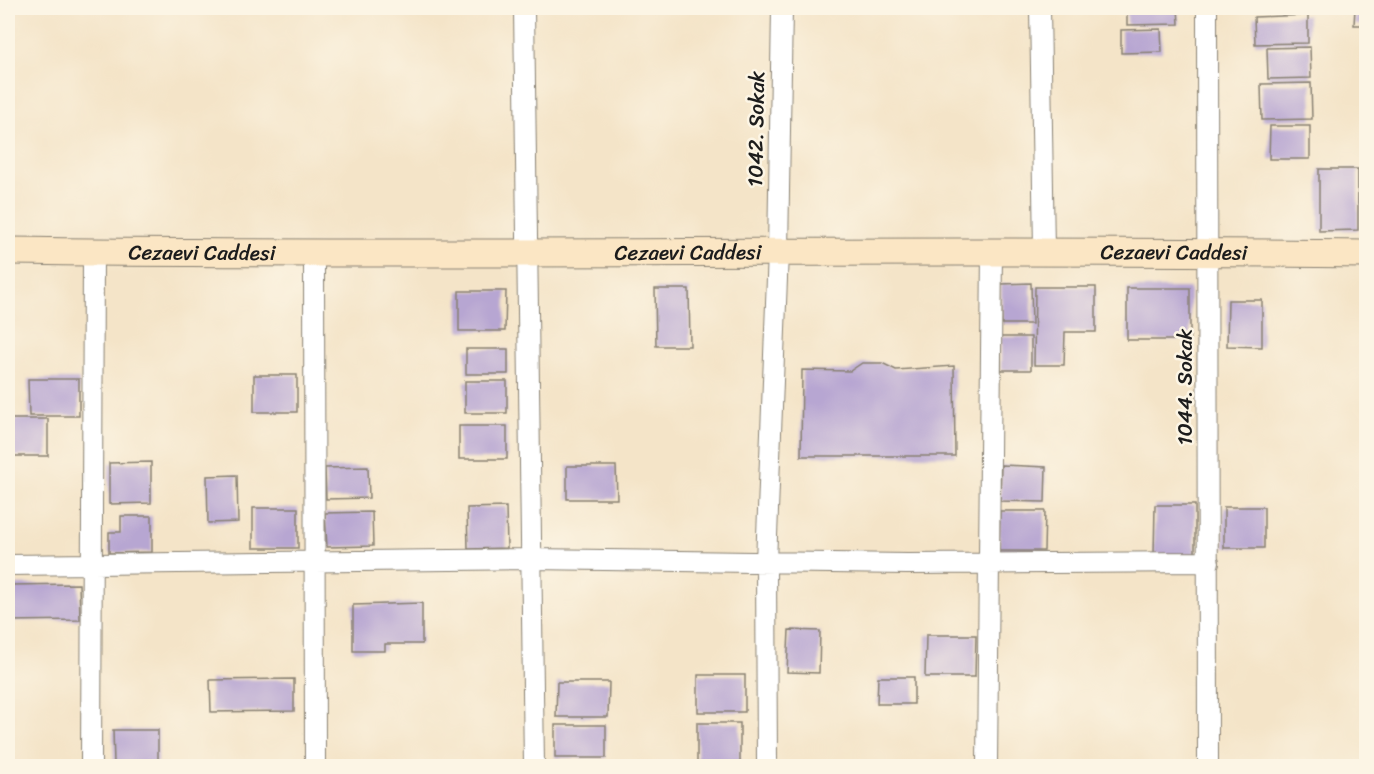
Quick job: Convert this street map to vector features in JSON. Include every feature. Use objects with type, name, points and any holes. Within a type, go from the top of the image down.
[{"type":"street","points":[[524,8],[534,766]]},
{"type":"street","name":"1042. Sokak","points":[[767,766],[766,562],[778,252],[782,8]]},
{"type":"street","points":[[1040,8],[1044,250]]},
{"type":"street","name":"1044. Sokak","points":[[1206,8],[1209,252],[1208,766]]},
{"type":"street","points":[[987,766],[992,250]]},
{"type":"street","name":"Cezaevi Caddesi","points":[[8,251],[314,255],[992,250],[1366,254]]},
{"type":"street","points":[[92,766],[93,252]]},
{"type":"street","points":[[314,255],[315,766]]},
{"type":"street","points":[[8,565],[531,559],[989,564],[1209,562]]},
{"type":"building","points":[[1127,8],[1178,8],[1179,24],[1127,25]]},
{"type":"building","points":[[1355,8],[1366,8],[1366,25],[1354,25]]},
{"type":"building","points":[[1308,15],[1308,43],[1255,44],[1254,17]]},
{"type":"building","points":[[1161,29],[1162,52],[1121,53],[1121,30]]},
{"type":"building","points":[[1310,47],[1311,78],[1268,79],[1267,48]]},
{"type":"building","points":[[1311,83],[1312,119],[1262,120],[1261,84]]},
{"type":"building","points":[[1270,126],[1310,126],[1310,159],[1269,159]]},
{"type":"building","points":[[1364,165],[1366,165],[1366,193],[1363,193]]},
{"type":"building","points":[[1319,169],[1358,169],[1358,230],[1319,231]]},
{"type":"building","points":[[1362,197],[1366,197],[1366,231],[1362,231]]},
{"type":"building","points":[[1031,283],[1032,324],[1002,324],[1001,284]]},
{"type":"building","points":[[1035,287],[1096,287],[1096,332],[1065,332],[1064,365],[1034,365]]},
{"type":"building","points":[[1127,288],[1190,288],[1190,340],[1127,340]]},
{"type":"building","points":[[655,289],[689,289],[690,346],[656,346]]},
{"type":"building","points":[[459,291],[506,291],[505,331],[459,331]]},
{"type":"building","points":[[1228,300],[1262,300],[1262,347],[1227,346]]},
{"type":"building","points":[[1001,337],[1031,337],[1031,370],[1001,370]]},
{"type":"building","points":[[466,349],[508,349],[508,374],[466,374]]},
{"type":"building","points":[[862,363],[882,363],[896,370],[954,366],[955,456],[801,456],[802,370],[850,371]]},
{"type":"building","points":[[254,375],[297,375],[297,412],[254,412]]},
{"type":"building","points":[[28,379],[79,379],[79,416],[29,416]]},
{"type":"building","points":[[465,381],[507,381],[507,413],[465,413]]},
{"type":"building","points":[[8,419],[48,419],[48,456],[8,456]]},
{"type":"building","points":[[459,426],[507,426],[507,459],[459,459]]},
{"type":"building","points":[[151,462],[151,503],[109,504],[109,463]]},
{"type":"building","points":[[1001,465],[1046,467],[1045,502],[1000,501]]},
{"type":"building","points":[[567,466],[616,466],[617,499],[567,499]]},
{"type":"building","points":[[368,467],[369,498],[326,499],[325,468]]},
{"type":"building","points":[[237,475],[238,522],[208,523],[207,476]]},
{"type":"building","points":[[1155,505],[1195,505],[1195,555],[1154,555]]},
{"type":"building","points":[[506,507],[507,548],[468,549],[467,508]]},
{"type":"building","points":[[1224,507],[1264,507],[1264,548],[1224,548]]},
{"type":"building","points":[[253,508],[298,508],[298,548],[253,548]]},
{"type":"building","points":[[1000,511],[1045,511],[1044,551],[999,551]]},
{"type":"building","points":[[372,512],[373,546],[327,547],[325,513]]},
{"type":"building","points":[[121,516],[152,516],[152,552],[109,553],[109,532],[121,532]]},
{"type":"building","points":[[79,584],[80,620],[8,621],[8,585]]},
{"type":"building","points":[[422,603],[422,644],[385,644],[385,651],[353,651],[353,605]]},
{"type":"building","points":[[789,630],[820,631],[819,673],[787,672]]},
{"type":"building","points":[[926,635],[976,635],[975,677],[925,677]]},
{"type":"building","points":[[698,675],[745,675],[745,712],[698,712]]},
{"type":"building","points":[[878,677],[914,677],[914,704],[877,704]]},
{"type":"building","points":[[294,679],[294,711],[211,712],[210,680]]},
{"type":"building","points":[[557,682],[609,682],[608,717],[556,717]]},
{"type":"building","points":[[697,723],[740,723],[740,766],[697,766]]},
{"type":"building","points":[[555,725],[606,725],[606,758],[555,758]]},
{"type":"building","points":[[113,730],[158,730],[158,763],[114,763]]}]
